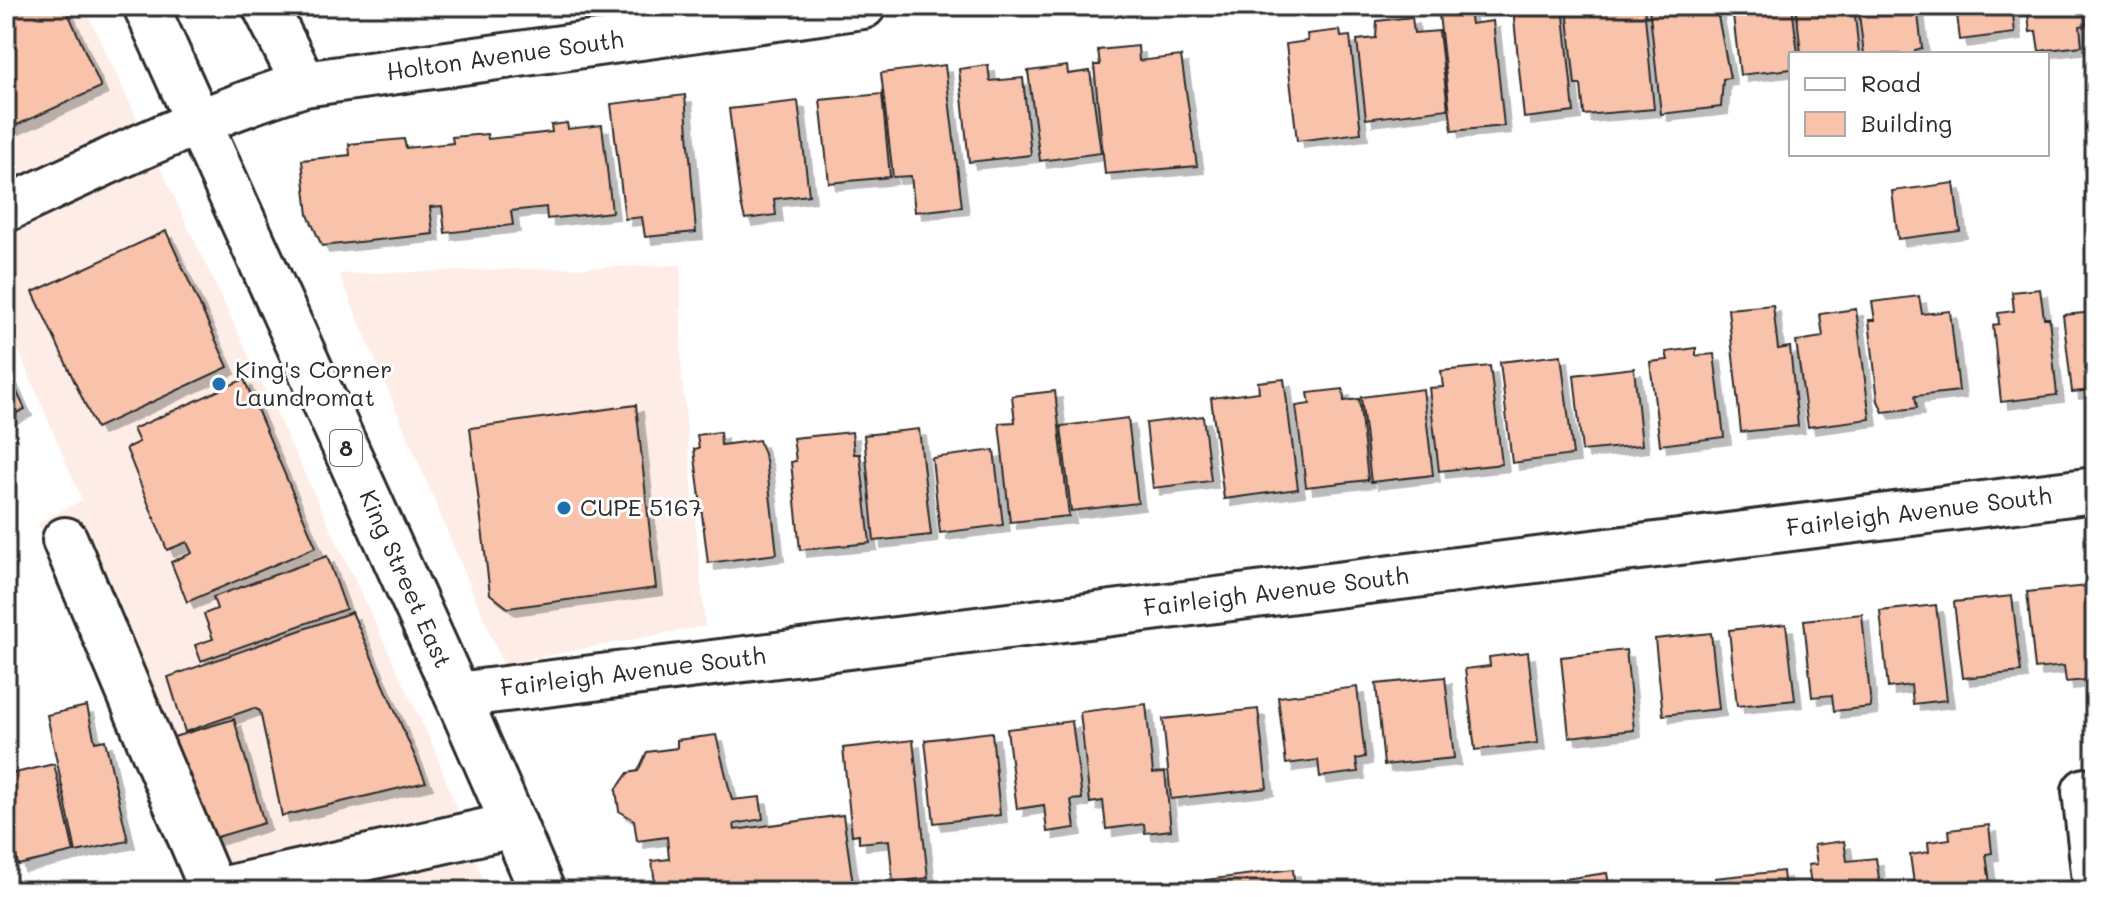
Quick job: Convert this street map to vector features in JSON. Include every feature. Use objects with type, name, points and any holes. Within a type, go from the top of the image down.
[{"type":"street","name":"King Street East","points":[[146,6],[457,695],[542,891]]},
{"type":"street","points":[[265,6],[304,84]]},
{"type":"street","name":"Holton Avenue South","points":[[6,209],[199,121],[304,84],[863,6]]},
{"type":"street","name":"Fairleigh Avenue South","points":[[457,695],[2095,490]]},
{"type":"street","points":[[65,540],[225,890],[514,825]]},
{"type":"street","points":[[2085,791],[2095,881]]},
{"type":"shaded area","points":[[6,6],[84,6],[434,748],[487,891],[227,891],[188,855],[38,523],[82,500],[6,321]]},
{"type":"shaded area","points":[[681,265],[681,365],[705,626],[503,664],[339,274]]},
{"type":"building","points":[[6,6],[65,6],[101,87],[6,130]]},
{"type":"building","points":[[1563,6],[1574,112],[1524,118],[1513,9]]},
{"type":"building","points":[[1644,6],[1654,109],[1584,115],[1581,85],[1575,85],[1567,8]]},
{"type":"building","points":[[1649,6],[1716,6],[1730,78],[1723,79],[1721,107],[1661,114]]},
{"type":"building","points":[[1732,6],[1792,6],[1798,52],[1789,52],[1789,69],[1740,75]]},
{"type":"building","points":[[1796,6],[1854,6],[1859,52],[1801,52]]},
{"type":"building","points":[[1858,6],[1917,6],[1922,48],[1915,52],[1864,52]]},
{"type":"building","points":[[1956,6],[2012,6],[2015,33],[1960,40]]},
{"type":"building","points":[[2027,6],[2084,6],[2086,25],[2080,26],[2082,46],[2039,51],[2036,31],[2030,32]]},
{"type":"building","points":[[1469,11],[1471,24],[1493,21],[1504,126],[1452,131],[1439,14]]},
{"type":"building","points":[[1412,17],[1414,33],[1439,31],[1448,109],[1366,119],[1357,40],[1376,38],[1377,21]]},
{"type":"building","points":[[1340,30],[1341,37],[1350,36],[1361,133],[1297,141],[1286,44],[1308,41],[1307,34]]},
{"type":"building","points":[[1138,46],[1139,61],[1181,56],[1197,166],[1105,174],[1094,65],[1100,65],[1098,50]]},
{"type":"building","points":[[945,65],[962,207],[915,212],[911,176],[893,177],[881,73]]},
{"type":"building","points":[[988,65],[990,81],[1023,78],[1031,155],[969,162],[959,69]]},
{"type":"building","points":[[1067,66],[1068,74],[1090,71],[1101,153],[1040,161],[1028,71]]},
{"type":"building","points":[[882,94],[890,177],[829,183],[820,100]]},
{"type":"building","points":[[685,95],[696,232],[645,237],[642,217],[625,219],[611,104]]},
{"type":"building","points":[[798,101],[809,195],[774,199],[776,215],[745,219],[729,109]]},
{"type":"building","points":[[567,123],[568,129],[602,125],[612,212],[547,219],[546,207],[511,211],[513,225],[445,233],[442,206],[430,207],[433,234],[322,246],[308,215],[302,160],[350,155],[349,144],[404,139],[406,148],[453,143],[452,137],[487,134],[488,139],[552,132],[551,125]]},
{"type":"building","points":[[1954,183],[1960,231],[1898,239],[1892,191]]},
{"type":"building","points":[[166,231],[228,367],[96,428],[33,292]]},
{"type":"building","points":[[2040,289],[2044,318],[2049,318],[2057,395],[2001,402],[1993,325],[1999,324],[1998,313],[2014,311],[2012,292]]},
{"type":"building","points":[[1919,296],[1922,314],[1950,311],[1959,391],[1915,396],[1917,408],[1883,412],[1878,401],[1869,320],[1875,320],[1872,302]]},
{"type":"building","points":[[1773,305],[1778,349],[1790,347],[1798,426],[1741,432],[1728,309]]},
{"type":"building","points":[[1856,309],[1870,419],[1808,427],[1796,341],[1823,337],[1820,314]]},
{"type":"building","points":[[2095,312],[2095,390],[2072,392],[2063,315]]},
{"type":"building","points":[[1696,348],[1696,356],[1714,354],[1724,437],[1660,445],[1650,362],[1668,360],[1666,352]]},
{"type":"building","points":[[1561,355],[1573,455],[1512,463],[1500,362]]},
{"type":"building","points":[[1490,366],[1502,464],[1439,471],[1429,388],[1443,387],[1441,371]]},
{"type":"building","points":[[1634,368],[1642,445],[1582,451],[1574,375]]},
{"type":"building","points":[[6,369],[25,409],[6,418]]},
{"type":"building","points":[[244,379],[316,547],[187,602],[171,562],[192,553],[187,542],[167,550],[126,448],[139,442],[133,429]]},
{"type":"building","points":[[1284,379],[1298,489],[1224,499],[1211,398],[1259,392],[1258,382]]},
{"type":"building","points":[[1343,389],[1344,401],[1359,399],[1368,480],[1306,487],[1296,406],[1310,404],[1308,393]]},
{"type":"building","points":[[1423,389],[1433,475],[1371,482],[1361,397]]},
{"type":"building","points":[[1055,391],[1069,516],[1010,522],[999,423],[1015,422],[1012,396]]},
{"type":"building","name":"CUPE 5167","points":[[636,405],[656,588],[508,608],[490,594],[470,428]]},
{"type":"building","points":[[1203,416],[1211,481],[1153,488],[1146,423]]},
{"type":"building","points":[[1128,418],[1138,503],[1071,511],[1061,426]]},
{"type":"building","points":[[919,429],[931,535],[874,541],[864,435]]},
{"type":"building","points":[[720,432],[721,445],[759,440],[766,460],[777,554],[708,563],[694,449],[699,448],[697,435]]},
{"type":"building","points":[[852,432],[854,454],[860,454],[870,543],[800,550],[791,462],[796,461],[793,438]]},
{"type":"building","points":[[994,450],[1003,525],[940,533],[932,458]]},
{"type":"building","points":[[327,556],[346,609],[201,661],[195,645],[213,639],[204,614],[217,609],[213,597]]},
{"type":"building","points":[[2087,586],[2095,679],[2066,682],[2064,666],[2035,669],[2027,592]]},
{"type":"building","points":[[2012,596],[2021,672],[1963,678],[1954,602]]},
{"type":"building","points":[[1936,605],[1947,700],[1913,704],[1911,685],[1888,688],[1880,611]]},
{"type":"building","points":[[352,612],[426,782],[282,816],[260,711],[254,708],[185,732],[168,677]]},
{"type":"building","points":[[1862,614],[1871,707],[1834,711],[1832,695],[1812,697],[1804,620]]},
{"type":"building","points":[[1786,624],[1795,700],[1737,706],[1729,630]]},
{"type":"building","points":[[1711,633],[1719,709],[1663,715],[1655,639]]},
{"type":"building","points":[[1626,650],[1634,730],[1569,737],[1561,657]]},
{"type":"building","points":[[1528,652],[1538,743],[1475,750],[1465,669],[1490,666],[1489,657]]},
{"type":"building","points":[[1445,677],[1454,758],[1384,765],[1376,684]]},
{"type":"building","points":[[1357,687],[1365,757],[1356,759],[1358,772],[1320,777],[1318,760],[1286,764],[1278,697]]},
{"type":"building","points":[[1146,704],[1153,773],[1165,772],[1171,830],[1145,833],[1144,824],[1106,829],[1103,801],[1090,803],[1080,712]]},
{"type":"building","points":[[87,706],[95,742],[105,740],[128,841],[76,852],[47,715]]},
{"type":"building","points":[[1258,709],[1267,788],[1171,799],[1163,719]]},
{"type":"building","points":[[234,719],[264,823],[197,843],[167,739]]},
{"type":"building","points":[[1072,721],[1082,799],[1071,800],[1075,828],[1047,832],[1044,805],[1017,809],[1007,729]]},
{"type":"building","points":[[992,732],[1000,815],[934,823],[925,740]]},
{"type":"building","points":[[716,735],[732,800],[760,797],[763,819],[734,824],[735,830],[843,815],[854,891],[656,891],[652,861],[669,859],[667,837],[637,841],[634,820],[619,811],[616,790],[628,773],[638,771],[647,752],[677,748],[677,740]]},
{"type":"building","points":[[913,740],[928,878],[893,882],[889,840],[859,843],[859,834],[852,835],[843,748]]},
{"type":"building","points":[[54,764],[74,852],[18,865],[6,813],[6,775]]},
{"type":"building","points":[[1989,825],[1992,853],[1986,854],[1991,891],[1915,891],[1910,855],[1929,852],[1928,842],[1950,839],[1949,830]]},
{"type":"building","points":[[1844,841],[1847,861],[1876,858],[1881,891],[1812,891],[1808,865],[1817,864],[1814,845]]},
{"type":"building","points":[[1293,869],[1295,891],[1207,891],[1205,880]]},
{"type":"building","points":[[1783,871],[1785,891],[1717,891],[1715,878]]},
{"type":"building","points":[[1607,873],[1610,891],[1539,891],[1537,883]]},
{"type":"place","name":"King's Corner Laundromat","points":[[219,384]]},
{"type":"place","name":"CUPE 5167","points":[[564,508]]}]
